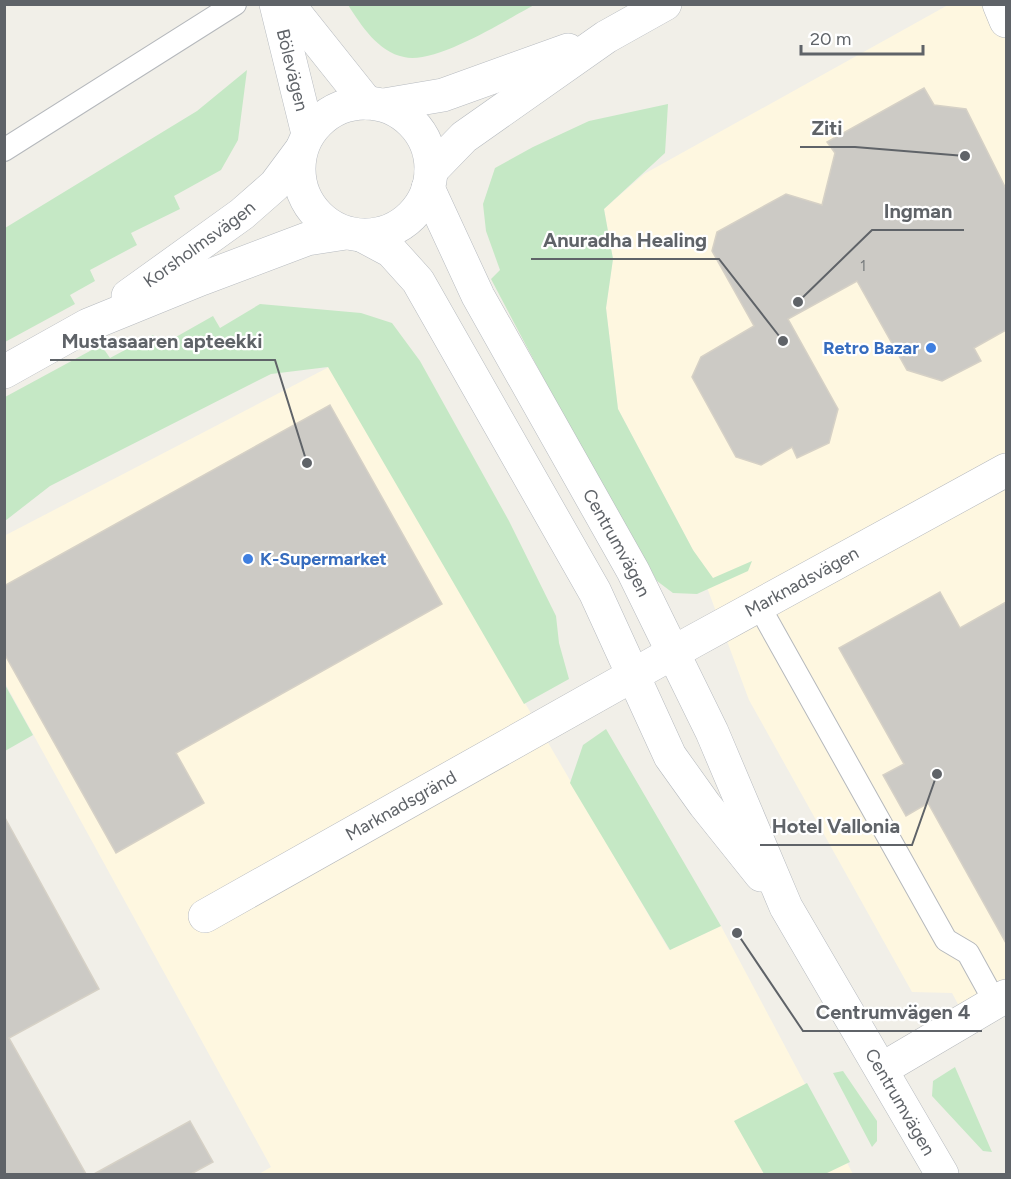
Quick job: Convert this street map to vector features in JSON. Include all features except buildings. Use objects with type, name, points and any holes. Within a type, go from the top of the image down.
[{"type":"main road","name":"Bölevägen","points":[[276,4],[305,142]]},
{"type":"main road","name":"Bölevägen","points":[[288,4],[375,104]]},
{"type":"main road","points":[[606,37],[443,95],[349,105],[333,111],[319,121],[305,142],[298,167],[300,184],[306,201],[323,220],[354,234],[396,228],[421,204],[430,180],[464,137],[606,37],[665,4]]},
{"type":"main road","points":[[999,4],[1006,21]]},
{"type":"main road","points":[[375,104],[400,113],[418,131],[429,154],[430,180]]},
{"type":"main road","name":"Korsholmsvägen","points":[[4,372],[88,325],[242,214],[275,185],[305,142]]},
{"type":"main road","name":"Centrumvägen","points":[[430,180],[473,288],[633,571],[712,732],[786,907],[942,1174]]},
{"type":"main road","name":"Korsholmsvägen","points":[[88,325],[261,254],[307,239],[354,234]]},
{"type":"main road","name":"Centrumvägen","points":[[354,234],[391,251],[418,281],[595,592],[670,756],[705,806],[786,907]]},
{"type":"main road","name":"Marknadsvägen","points":[[598,695],[1006,470]]},
{"type":"main road","name":"Marknadsgränd","points":[[206,916],[598,695]]},
{"type":"main road","points":[[882,1068],[1001,999]]},
{"type":"lane","points":[[4,150],[235,4]]},
{"type":"lane","points":[[759,606],[946,940],[968,953],[1001,999]]},
{"type":"shaded area","points":[[948,5],[1006,5],[1006,980],[959,1006],[952,993],[912,992],[749,700],[693,550],[618,409],[606,308],[613,259],[604,209],[644,174]]},
{"type":"shaded area","points":[[329,367],[669,950],[721,926],[853,1174],[259,1174],[271,1167],[5,683],[4,536]]},
{"type":"green space","points":[[348,5],[534,5],[470,40],[417,58],[395,54],[378,44]]},
{"type":"green space","points":[[247,70],[238,140],[221,170],[174,196],[180,209],[131,233],[137,245],[90,270],[95,281],[70,295],[75,304],[5,342],[5,228],[197,111]]},
{"type":"green space","points":[[668,104],[665,153],[604,209],[613,259],[606,308],[618,409],[693,550],[713,578],[752,561],[748,571],[697,594],[673,593],[657,581],[566,421],[491,279],[500,270],[486,231],[483,204],[495,168],[533,147],[589,121]]},
{"type":"green space","points":[[260,304],[361,313],[392,323],[420,361],[509,521],[556,616],[559,643],[569,679],[524,704],[328,367],[271,374],[50,486],[5,521],[5,397],[101,345],[110,358],[153,335],[160,346],[213,316],[220,328]]},
{"type":"green space","points":[[4,683],[33,735],[5,751],[4,751]]},
{"type":"green space","points":[[606,729],[721,926],[670,950],[570,783],[583,745]]},
{"type":"green space","points":[[955,1067],[992,1152],[983,1151],[932,1096],[933,1081]]},
{"type":"green space","points":[[843,1071],[877,1121],[877,1141],[872,1147],[833,1073]]},
{"type":"green space","points":[[807,1083],[850,1162],[825,1174],[764,1174],[734,1121]]},
{"type":"place","name":"Ziti","points":[[965,156]]},
{"type":"place","name":"Ingman","points":[[798,302]]},
{"type":"place","name":"Anuradha Healing","points":[[783,341]]},
{"type":"place","name":"Retro Bazar","points":[[931,348]]},
{"type":"place","name":"Mustasaaren apteekki","points":[[307,463]]},
{"type":"place","name":"K-Supermarket","points":[[248,559]]},
{"type":"place","name":"Hotel Vallonia","points":[[937,774]]},
{"type":"place","name":"Centrumvägen 4","points":[[737,933]]}]
